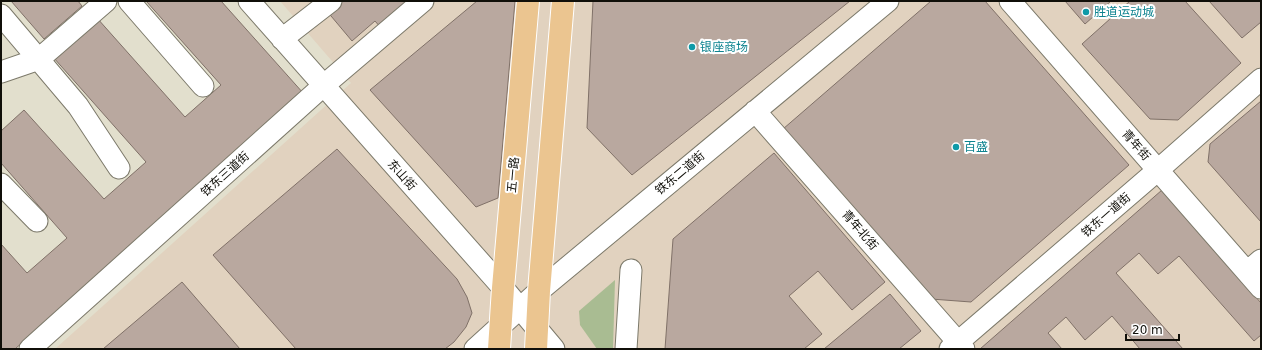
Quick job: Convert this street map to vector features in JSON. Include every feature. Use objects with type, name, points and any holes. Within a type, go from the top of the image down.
[{"type":"main road","name":"五一路","points":[[499,349],[528,1]]},
{"type":"main road","points":[[536,340],[563,1]]},
{"type":"street","points":[[1,72],[38,59],[106,1]]},
{"type":"street","points":[[129,1],[203,86]]},
{"type":"street","name":"东山街","points":[[249,1],[503,288],[520,309],[536,340],[554,349]]},
{"type":"street","points":[[282,39],[331,1]]},
{"type":"street","name":"铁东三道街","points":[[30,349],[323,86],[422,1]]},
{"type":"street","name":"铁东二道街","points":[[475,349],[539,291],[888,1]]},
{"type":"street","name":"青年街","points":[[1010,1],[1158,170],[1254,266],[1261,288]]},
{"type":"street","points":[[1,15],[78,106],[119,168]]},
{"type":"street","name":"铁东一道街","points":[[957,347],[1261,79]]},
{"type":"street","name":"青年北街","points":[[755,111],[957,347]]},
{"type":"street","points":[[1,184],[37,221]]},
{"type":"street","points":[[626,349],[631,270]]},
{"type":"shaded area","points":[[280,1],[1261,1],[1261,349],[55,349],[351,83]]},
{"type":"green space","points":[[615,280],[613,349],[597,349],[580,325],[579,311]]},
{"type":"building","points":[[11,1],[78,1],[82,6],[44,39]]},
{"type":"building","points":[[146,1],[221,1],[304,94],[15,349],[1,349],[1,244],[27,273],[67,238],[1,163],[1,131],[24,110],[104,199],[146,162],[53,57],[97,18],[185,117],[221,85]]},
{"type":"building","points":[[336,1],[412,1],[381,28],[375,21],[352,41],[326,10]]},
{"type":"building","points":[[477,1],[515,1],[498,198],[476,207],[370,90]]},
{"type":"building","name":"银座商场","points":[[593,1],[850,1],[632,175],[587,128]]},
{"type":"building","name":"百盛","points":[[931,1],[985,1],[1129,165],[971,302],[931,299],[783,129]]},
{"type":"building","name":"胜道运动城","points":[[1065,1],[1111,1],[1085,24]]},
{"type":"building","points":[[1130,1],[1185,1],[1241,63],[1178,120],[1150,119],[1082,44]]},
{"type":"building","points":[[1209,1],[1261,1],[1261,22],[1242,38]]},
{"type":"building","points":[[1261,101],[1261,222],[1208,162],[1210,144]]},
{"type":"building","points":[[337,149],[457,279],[467,297],[472,313],[466,327],[454,342],[445,349],[296,349],[213,255]]},
{"type":"building","points":[[774,153],[885,282],[852,310],[818,271],[789,296],[822,334],[804,349],[665,349],[673,239]]},
{"type":"building","points":[[1162,190],[1261,303],[1261,335],[1254,341],[1179,256],[1158,274],[1139,253],[1116,273],[1183,349],[1140,349],[1112,316],[1085,340],[1066,317],[1048,333],[1062,349],[980,349]]},
{"type":"building","points":[[182,282],[240,349],[103,349]]},
{"type":"building","points":[[890,294],[921,331],[899,349],[824,349]]},
{"type":"place","name":"胜道运动城","points":[[1086,12]]},
{"type":"place","name":"银座商场","points":[[692,47]]},
{"type":"place","name":"百盛","points":[[956,147]]}]
